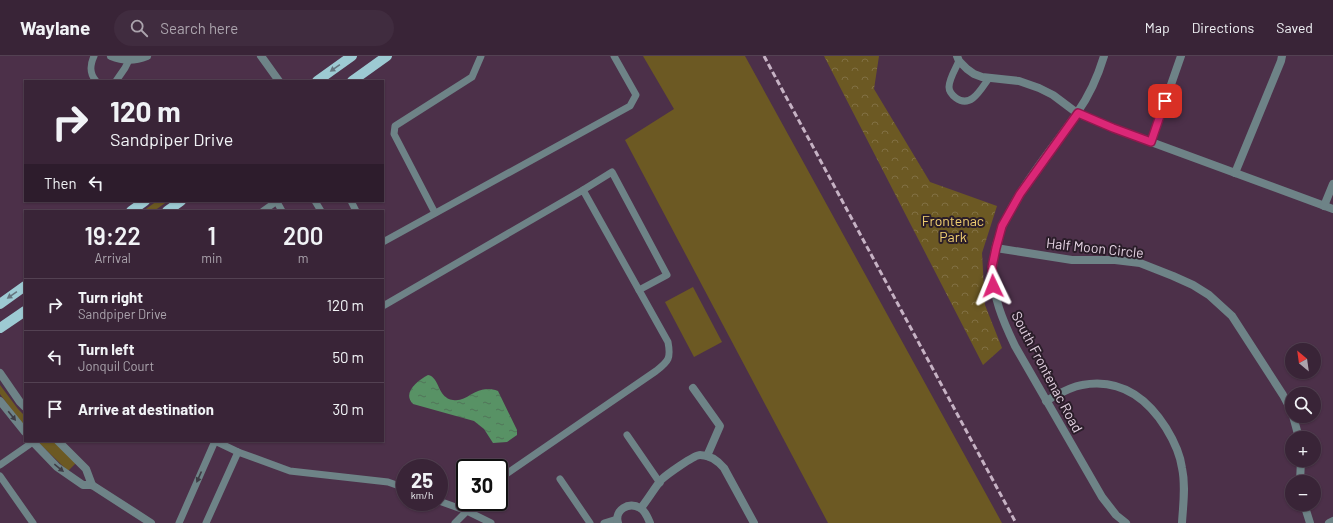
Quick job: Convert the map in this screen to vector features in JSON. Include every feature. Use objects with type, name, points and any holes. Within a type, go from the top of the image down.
[{"type":"main road","points":[[318,80],[352,56]]},
{"type":"main road","points":[[353,80],[387,56]]},
{"type":"main road","points":[[132,210],[144,202]]},
{"type":"main road","points":[[168,210],[180,202]]},
{"type":"main road","points":[[0,304],[24,287]]},
{"type":"main road","points":[[0,328],[24,311]]},
{"type":"street","points":[[111,56],[129,60],[147,56]]},
{"type":"street","points":[[261,56],[278,80]]},
{"type":"street","name":"South Frontenac Road","points":[[1104,56],[1093,85],[1078,113],[1048,153],[1011,208],[1002,226],[992,267],[993,286],[997,302],[1009,333],[1046,401],[1102,497],[1116,515],[1126,523]]},
{"type":"street","points":[[1151,142],[1181,56]]},
{"type":"street","points":[[958,58],[974,74],[989,78],[1019,81],[1039,88],[1053,95],[1078,113],[1113,128],[1333,209]]},
{"type":"street","points":[[1235,173],[1281,59]]},
{"type":"street","points":[[1324,206],[1333,184]]},
{"type":"street","name":"Half Moon Circle","points":[[996,248],[1072,260],[1115,260],[1140,263],[1193,285],[1209,295],[1232,316],[1285,399]]},
{"type":"street","points":[[0,373],[24,406]]},
{"type":"street","points":[[1046,401],[1074,387],[1093,384],[1115,385],[1147,403],[1160,418],[1173,439],[1178,452],[1182,467],[1184,486],[1182,523]]},
{"type":"street","points":[[693,388],[720,426],[707,456]]},
{"type":"street","points":[[0,401],[24,431]]},
{"type":"street","points":[[34,442],[57,467],[84,485],[92,485],[152,523]]},
{"type":"street","points":[[59,442],[86,469],[92,485]]},
{"type":"street","points":[[641,508],[662,479],[694,456],[700,455],[707,456],[717,461],[724,468],[754,523]]},
{"type":"street","points":[[617,521],[618,514],[623,508],[628,505],[635,505],[641,508],[650,523]]},
{"type":"street","points":[[1306,511],[1310,523]]},
{"type":"street","points":[[1329,523],[1333,521]]},
{"type":"lane","points":[[94,56],[91,66],[91,73],[95,80]]},
{"type":"lane","points":[[435,213],[394,134],[395,126],[472,77],[481,56]]},
{"type":"lane","points":[[384,241],[630,106],[636,95],[614,56]]},
{"type":"lane","points":[[958,58],[949,88],[951,94],[956,98],[961,101],[975,98],[989,78]]},
{"type":"lane","points":[[117,80],[126,68],[129,60]]},
{"type":"lane","points":[[384,305],[612,172],[667,275],[639,290]]},
{"type":"lane","points":[[508,473],[665,364],[669,357],[668,342],[583,190]]},
{"type":"lane","points":[[264,210],[276,202]]},
{"type":"lane","points":[[627,435],[660,483]]},
{"type":"lane","points":[[0,465],[32,442]]},
{"type":"lane","points":[[179,523],[215,442]]},
{"type":"lane","points":[[217,442],[238,452],[290,471],[388,482],[396,485]]},
{"type":"lane","points":[[206,523],[238,452]]},
{"type":"lane","points":[[0,476],[33,523]]},
{"type":"lane","points":[[560,479],[590,523]]},
{"type":"lane","points":[[455,523],[467,511],[491,523]]},
{"type":"lane","points":[[604,523],[617,521]]},
{"type":"green space","points":[[643,56],[745,56],[1002,523],[828,523],[625,140],[674,109]]},
{"type":"green space","name":"Frontenac Park","points":[[824,56],[879,56],[874,89],[930,182],[997,206],[982,253],[985,305],[1002,348],[983,365]]},
{"type":"green space","points":[[156,202],[167,202],[155,210],[144,210]]},
{"type":"green space","points":[[693,287],[722,342],[694,357],[665,302]]},
{"type":"green space","points":[[0,385],[24,415],[24,427],[0,394]]},
{"type":"green space","points":[[38,442],[54,442],[76,463],[68,471]]},
{"type":"water","points":[[428,375],[435,379],[444,396],[453,400],[463,399],[484,389],[498,391],[517,430],[517,435],[507,442],[493,443],[484,429],[474,421],[413,404],[409,396],[412,388]]},
{"type":"railway","points":[[764,56],[1016,523]]},
{"type":"route","points":[[993,286],[992,267],[1002,226],[1020,194],[1078,113],[1151,142],[1165,101]]}]
